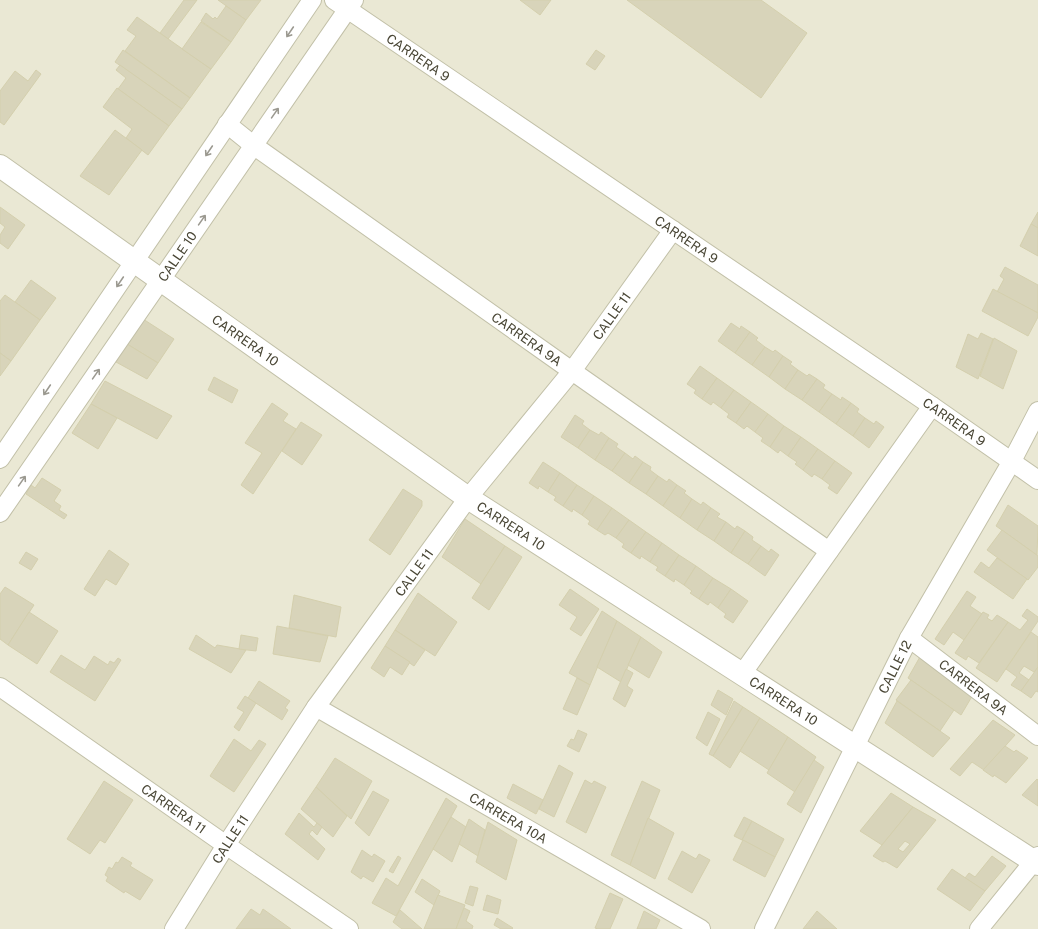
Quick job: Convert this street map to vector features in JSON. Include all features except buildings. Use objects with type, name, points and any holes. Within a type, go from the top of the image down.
[{"type":"street","points":[[0,459],[312,0]]},
{"type":"street","name":"CALLE 10","points":[[0,513],[253,145],[345,3]]},
{"type":"street","name":"CARRERA 9","points":[[345,3],[1038,480]]},
{"type":"street","name":"CARRERA 9A","points":[[228,124],[253,145],[829,551]]},
{"type":"street","name":"CARRERA 10","points":[[0,166],[468,498],[855,747],[1037,860]]},
{"type":"street","name":"CALLE 11","points":[[174,929],[226,845],[316,707],[468,498],[572,371],[673,230]]},
{"type":"street","points":[[742,674],[932,406]]},
{"type":"street","name":"CALLE 12","points":[[764,929],[909,638],[1012,462],[1038,411]]},
{"type":"street","name":"CARRERA 9A","points":[[909,638],[1038,736]]},
{"type":"street","name":"CARRERA 11","points":[[0,687],[349,929]]},
{"type":"street","name":"CARRERA 10A","points":[[316,707],[701,929]]},
{"type":"street","points":[[979,929],[1037,860]]},
{"type":"shaded area","points":[[0,0],[1038,0],[1038,929],[0,929]]}]
